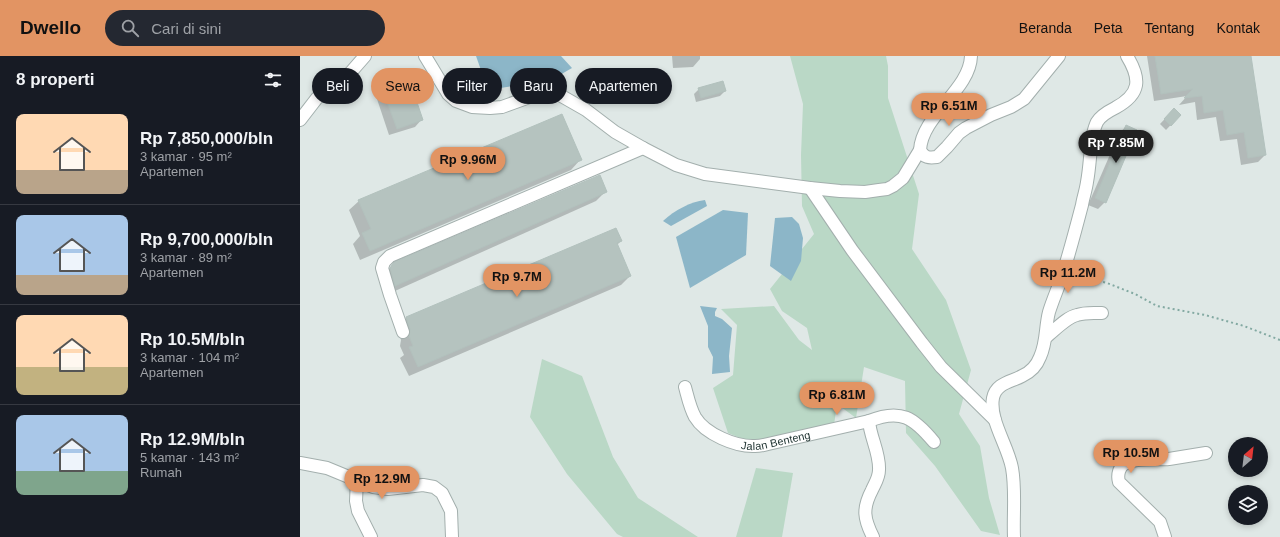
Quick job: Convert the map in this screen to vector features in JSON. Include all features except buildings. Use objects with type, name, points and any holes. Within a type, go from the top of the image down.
[{"type":"street","points":[[300,120],[317,98],[351,72],[366,56]]},
{"type":"street","points":[[425,56],[448,94],[456,101],[472,107],[490,108],[502,107],[536,95],[547,93],[558,94],[586,110],[615,132],[643,148],[676,164],[704,174],[810,188],[865,192],[887,189],[893,186],[903,178],[920,150]]},
{"type":"street","points":[[971,56],[969,66],[955,91],[928,125],[920,143],[922,155],[926,157],[937,157],[959,133],[966,128],[991,115],[1011,107],[1024,99],[1058,56]]},
{"type":"street","points":[[1014,537],[1014,485],[1012,468],[1009,455],[995,420],[992,408],[994,393],[1004,383],[1024,376],[1032,369],[1040,358],[1044,348],[1049,313],[1063,272],[1087,182],[1093,133],[1097,122],[1104,114],[1125,103],[1132,96],[1135,90],[1135,70],[1127,56]]},
{"type":"street","points":[[403,332],[382,268],[384,262],[390,256],[643,148]]},
{"type":"street","points":[[810,188],[852,250],[941,367],[995,420]]},
{"type":"street","points":[[1046,337],[1068,319],[1077,315],[1102,313]]},
{"type":"street","name":"Jalan Benteng","points":[[685,388],[689,405],[696,418],[707,431],[726,440],[742,445],[756,446],[768,444],[891,415],[900,416],[913,421],[922,428],[934,442]]},
{"type":"street","points":[[869,421],[879,469],[878,477],[866,508],[866,520],[874,537]]},
{"type":"street","points":[[1165,537],[1160,522],[1120,482],[1118,478],[1120,469],[1123,464],[1132,461],[1206,453]]},
{"type":"street","points":[[300,463],[327,468],[373,487],[388,489],[423,485],[434,487],[442,494],[451,511],[452,537]]},
{"type":"street","points":[[357,480],[356,502],[358,511],[371,537]]},
{"type":"path","points":[[1063,272],[1107,283],[1135,294],[1157,306],[1205,315],[1244,326],[1280,340]]},
{"type":"green space","points":[[790,56],[886,56],[888,66],[888,98],[919,194],[912,249],[946,300],[971,370],[959,414],[980,446],[989,498],[1000,535],[981,531],[935,466],[906,433],[905,381],[864,367],[856,418],[837,404],[834,425],[750,442],[728,433],[713,388],[733,375],[737,325],[721,309],[774,306],[799,340],[812,350],[807,328],[782,311],[770,289],[814,234],[802,206],[801,155],[803,104]]},
{"type":"green space","points":[[542,359],[582,376],[613,457],[638,498],[698,537],[623,537],[617,534],[567,474],[530,417]]},
{"type":"green space","points":[[756,468],[793,473],[782,537],[736,537]]},
{"type":"water","points":[[476,56],[561,56],[572,68],[567,71],[567,68],[510,68],[510,87],[502,88],[502,68],[480,68]]},
{"type":"water","points":[[705,200],[707,206],[671,226],[663,221],[683,207]]},
{"type":"water","points":[[723,210],[748,213],[746,255],[690,288],[676,237]]},
{"type":"water","points":[[792,217],[799,224],[803,238],[801,261],[791,281],[770,266],[775,218]]},
{"type":"water","points":[[700,306],[717,308],[715,316],[722,319],[732,328],[729,356],[730,372],[712,374],[713,357],[708,347],[708,326]]}]
